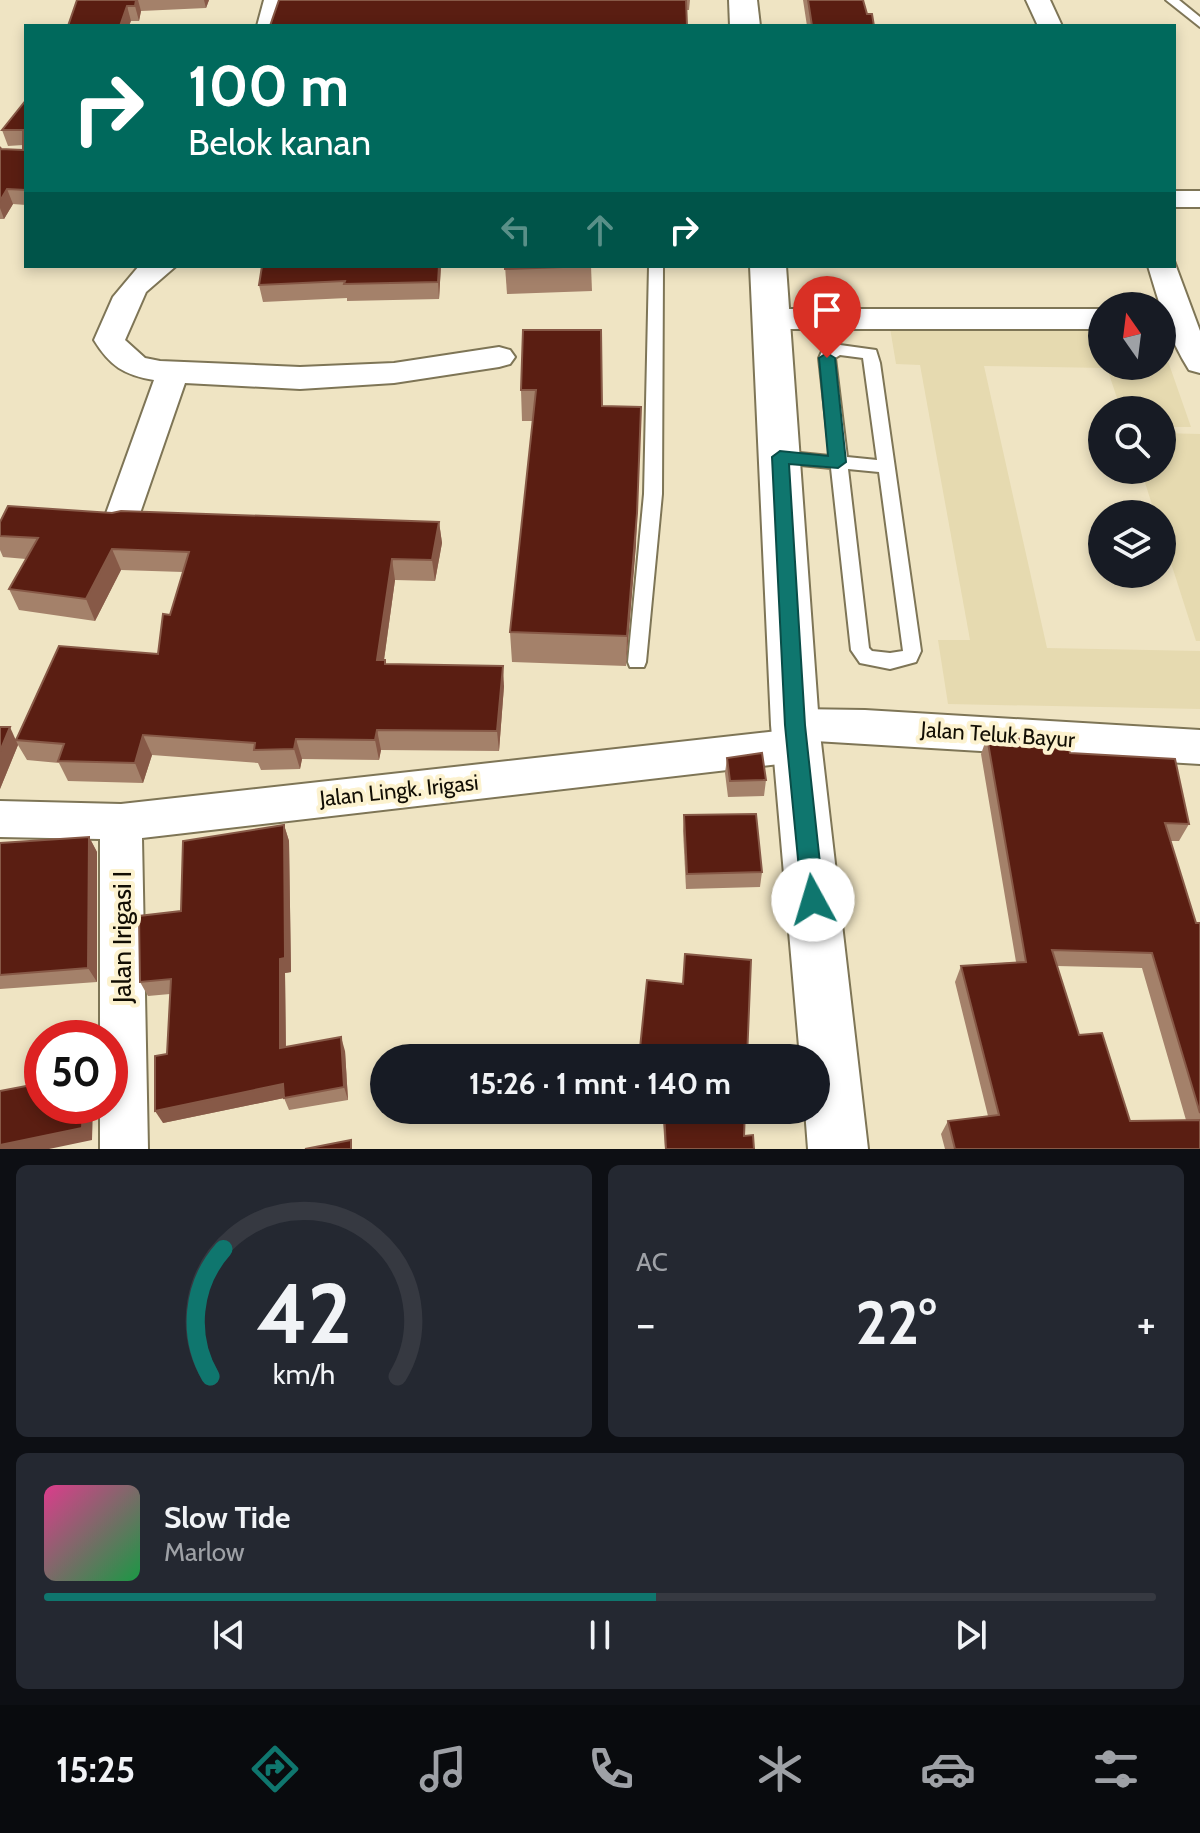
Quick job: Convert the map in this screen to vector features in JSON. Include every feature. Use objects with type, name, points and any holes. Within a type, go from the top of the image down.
[{"type":"main road","points":[[743,0],[745,24]]},
{"type":"main road","points":[[768,268],[796,735],[838,1149]]},
{"type":"street","points":[[1038,0],[1049,24]]},
{"type":"street","points":[[272,14],[303,16]]},
{"type":"street","points":[[1176,199],[1200,199]]},
{"type":"street","points":[[156,268],[147,272],[126,300],[109,340],[119,355],[136,367],[173,372],[332,376],[394,373],[499,357]]},
{"type":"street","points":[[1163,268],[1166,292]]},
{"type":"street","points":[[773,319],[1088,319]]},
{"type":"street","points":[[1176,328],[1200,363]]},
{"type":"street","points":[[121,519],[173,372]]},
{"type":"street","name":"Jalan Teluk Bayur","points":[[796,735],[865,726],[1200,747]]},
{"type":"street","name":"Jalan Lingk. Irigasi","points":[[0,819],[121,822],[796,735]]},
{"type":"street","name":"Jalan Irigasi I","points":[[121,822],[124,1149]]},
{"type":"lane","points":[[1172,0],[1200,23]]},
{"type":"lane","points":[[637,662],[653,494],[656,268]]},
{"type":"lane","points":[[852,350],[870,354],[912,651],[909,657],[890,661],[867,658],[860,650],[838,462],[827,358],[829,353],[852,350]]},
{"type":"lane","points":[[780,457],[885,467]]},
{"type":"shaded area","points":[[889,322],[1088,326],[1088,368],[984,366],[1047,648],[1200,651],[1200,709],[948,704],[938,640],[970,640],[920,365],[896,364]]},
{"type":"shaded area","points":[[1111,380],[1175,380],[1191,427],[1176,427],[1176,396],[1116,396]]},
{"type":"shaded area","points":[[1176,433],[1200,434],[1200,641],[1196,641],[1176,579],[1176,500],[1151,500],[1145,484],[1176,484]]},
{"type":"building","points":[[77,0],[136,0],[135,6],[127,6],[121,24],[69,24]]},
{"type":"building","points":[[279,0],[686,0],[687,24],[271,24]]},
{"type":"building","points":[[808,0],[863,0],[867,14],[872,14],[874,24],[812,24]]},
{"type":"building","points":[[24,102],[24,190],[7,189],[0,201],[0,147],[23,150],[23,130],[2,130]]},
{"type":"building","points":[[262,268],[439,268],[438,282],[344,284],[345,281],[259,285]]},
{"type":"building","points":[[523,330],[601,330],[602,406],[641,407],[637,513],[627,636],[510,632],[536,390],[521,390]]},
{"type":"building","points":[[8,506],[112,513],[439,522],[432,560],[392,559],[377,660],[385,660],[385,664],[503,666],[497,731],[377,730],[375,740],[296,739],[294,749],[254,750],[255,743],[143,735],[135,763],[58,761],[64,744],[16,740],[59,646],[158,654],[163,614],[170,615],[189,552],[112,549],[86,599],[9,589],[38,538],[0,536],[0,522]]},
{"type":"building","points":[[0,727],[10,727],[0,751]]},
{"type":"building","points":[[987,737],[1067,741],[1070,753],[1175,759],[1189,824],[1165,823],[1196,923],[1200,923],[1200,1113],[1152,953],[1052,950],[1079,1035],[1102,1033],[1130,1121],[1200,1120],[1200,1149],[955,1149],[948,1121],[999,1115],[961,966],[1026,962]]},
{"type":"building","points":[[762,753],[766,780],[730,781],[727,758]]},
{"type":"building","points":[[756,814],[762,872],[687,874],[684,815]]},
{"type":"building","points":[[284,825],[285,958],[280,959],[280,1048],[341,1037],[344,1087],[284,1098],[283,1084],[155,1111],[155,1056],[167,1054],[171,979],[140,982],[139,916],[181,911],[183,841]]},
{"type":"building","points":[[89,837],[88,968],[0,975],[0,843]]},
{"type":"building","points":[[685,954],[751,960],[748,1044],[640,1044],[647,980],[683,984]]},
{"type":"building","points":[[24,1086],[24,1124],[82,1124],[82,1128],[0,1145],[0,1091]]},
{"type":"building","points":[[665,1124],[744,1124],[744,1136],[753,1135],[754,1149],[666,1149]]},
{"type":"building","points":[[351,1140],[351,1149],[305,1149]]},
{"type":"route","points":[[813,900],[795,725],[780,457],[838,462],[827,358]]}]
